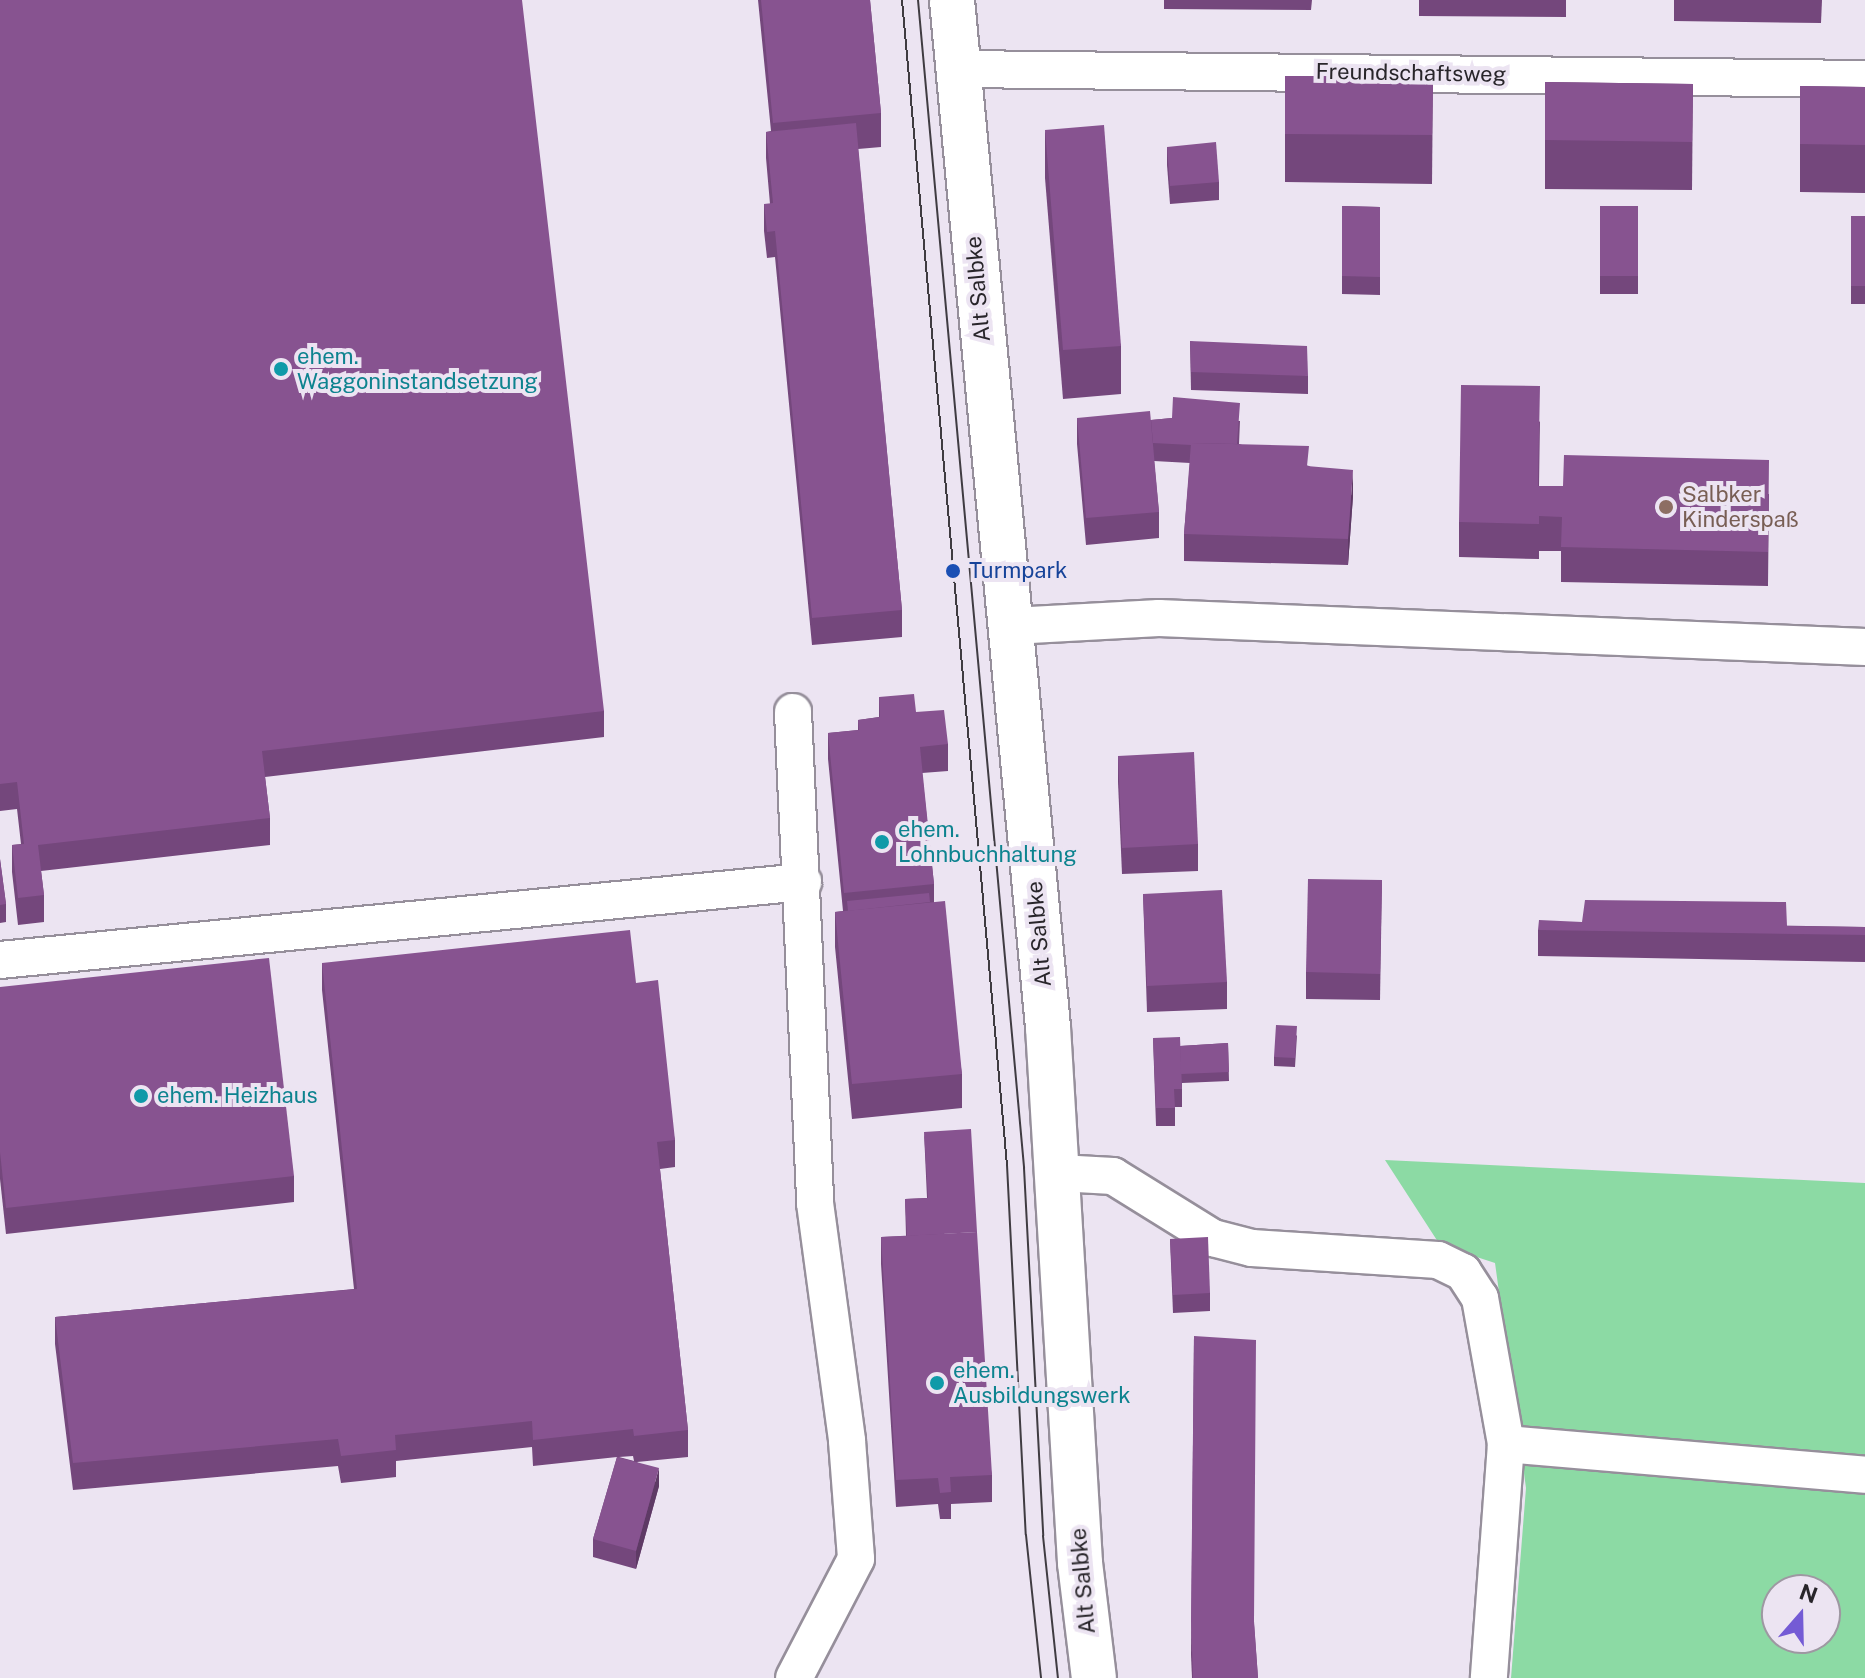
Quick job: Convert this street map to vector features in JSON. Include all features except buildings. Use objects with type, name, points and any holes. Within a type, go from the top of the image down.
[{"type":"main road","name":"Alt Salbke","points":[[952,0],[1012,626],[1059,1173],[1080,1563],[1094,1678]]},
{"type":"street","name":"Freundschaftsweg","points":[[958,69],[1865,79]]},
{"type":"street","points":[[1012,626],[1159,618],[1865,647]]},
{"type":"street","points":[[793,712],[815,1203],[847,1441],[856,1559],[794,1678]]},
{"type":"street","points":[[0,960],[803,882]]},
{"type":"street","points":[[1059,1173],[1113,1176],[1213,1238],[1252,1248],[1438,1260],[1463,1272],[1480,1298],[1506,1444],[1489,1678]]},
{"type":"street","points":[[1506,1444],[1865,1475]]},
{"type":"green space","points":[[1385,1160],[1865,1183],[1865,1678],[1511,1678],[1526,1488],[1495,1263],[1440,1245]]},
{"type":"tram line","points":[[902,0],[1007,1165],[1026,1535],[1041,1678]]},
{"type":"tram line","points":[[918,0],[1024,1168],[1043,1536],[1058,1678]]},
{"type":"place","name":"ehem. Waggoninstandsetzung","points":[[281,369]]},
{"type":"place","name":"Salbker Kinderspaß","points":[[1666,507]]},
{"type":"place","name":"Turmpark","points":[[953,571]]},
{"type":"place","name":"ehem. Lohnbuchhaltung","points":[[882,842]]},
{"type":"place","name":"ehem. Heizhaus","points":[[141,1096]]},
{"type":"place","name":"ehem. Ausbildungswerk","points":[[937,1383]]}]
